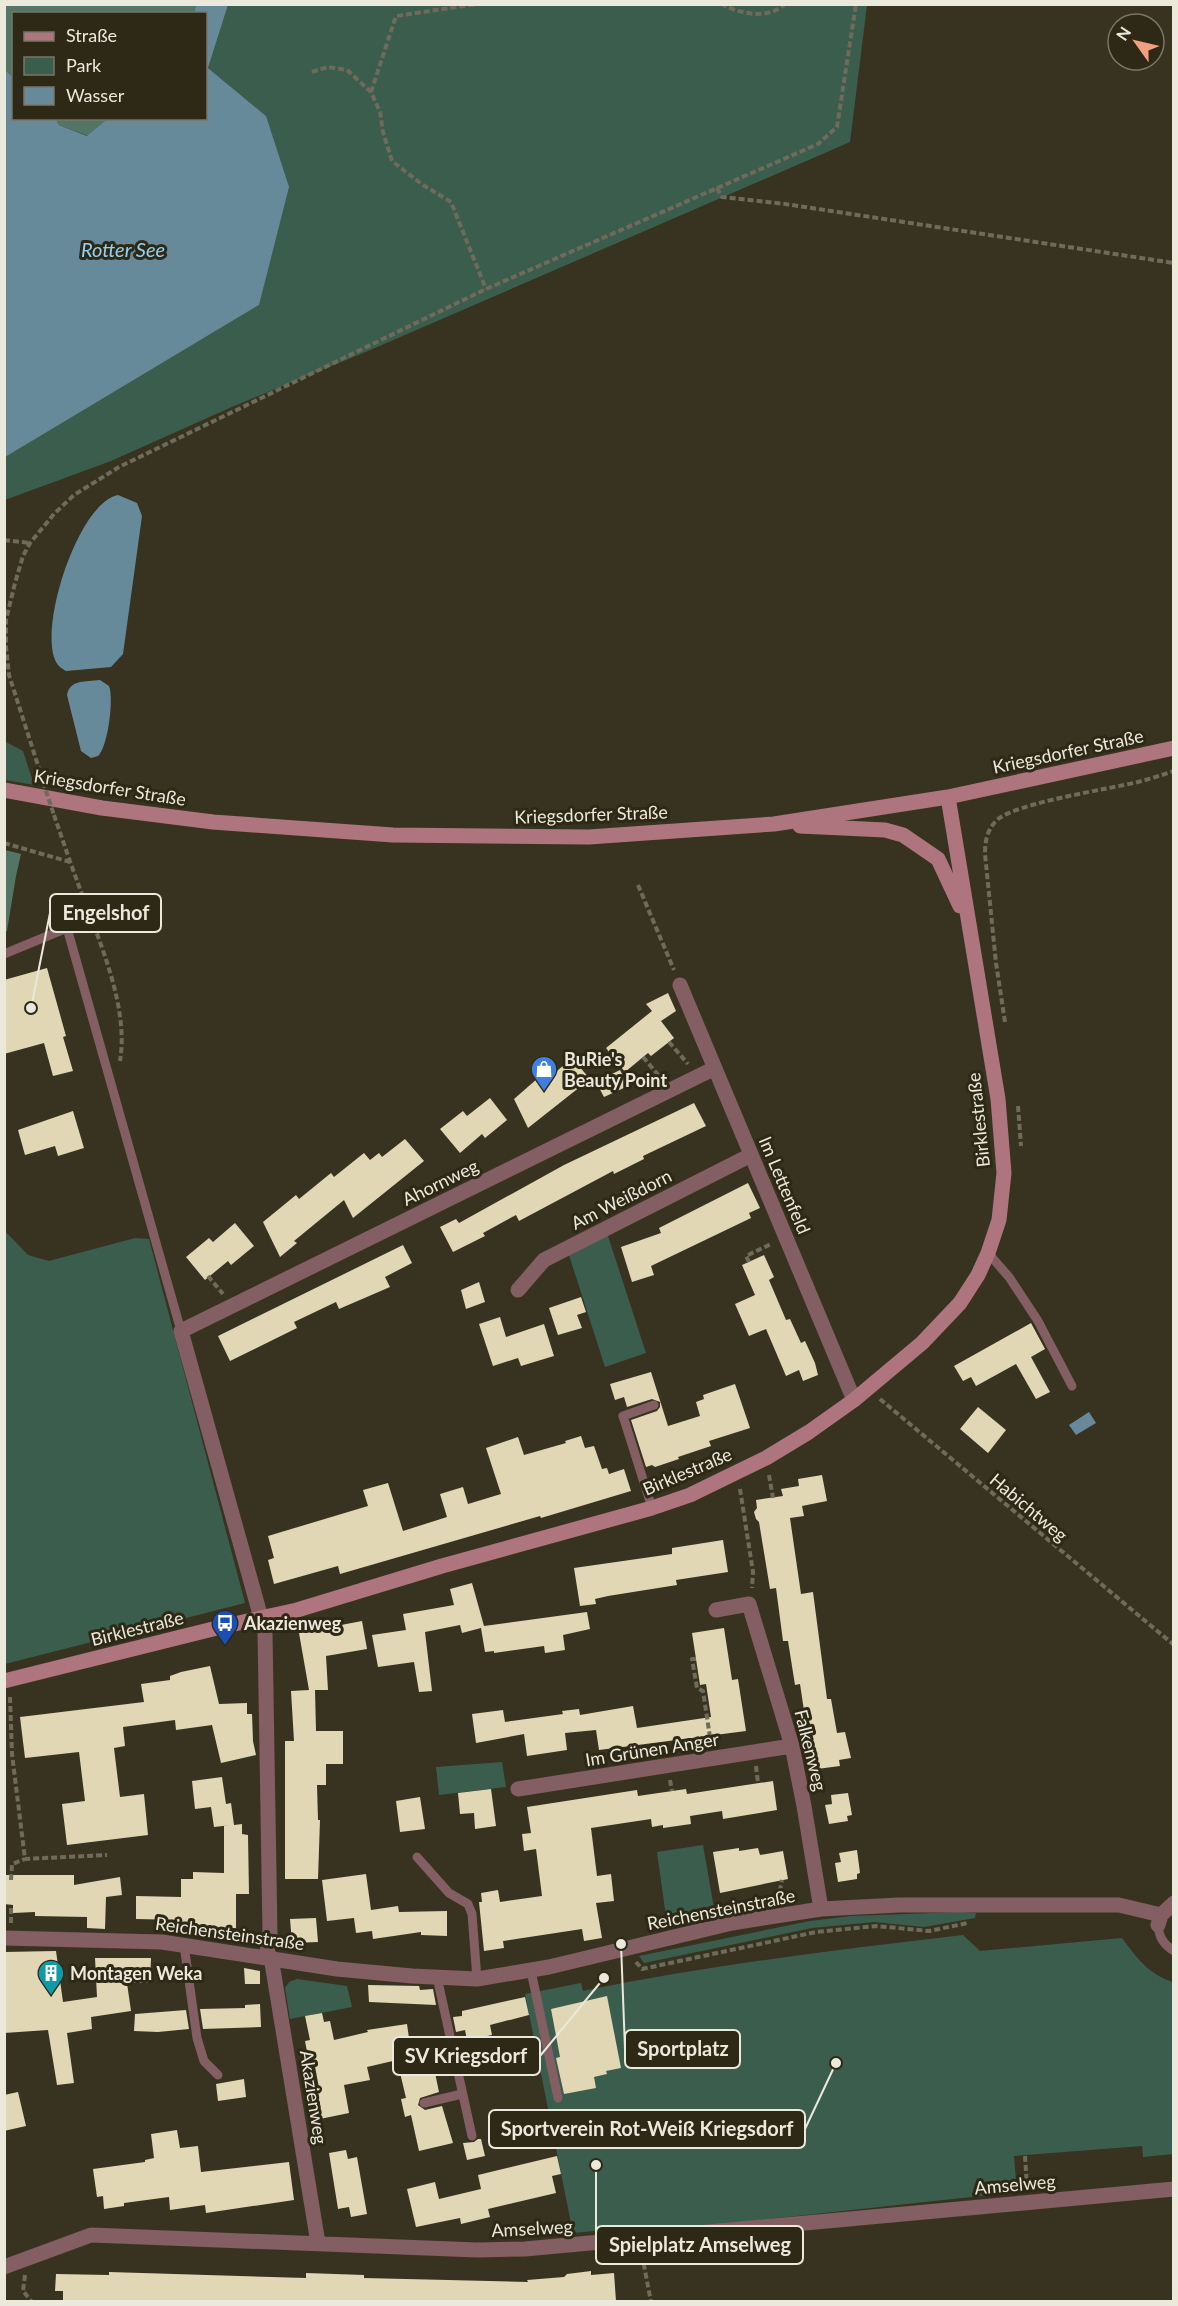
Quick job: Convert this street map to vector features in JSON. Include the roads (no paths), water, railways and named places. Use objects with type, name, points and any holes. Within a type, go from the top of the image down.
[{"type":"street","name":"Kriegsdorfer Straße","points":[[4,790],[102,808],[213,822],[393,835],[589,837],[774,824],[948,797],[1173,748]]},
{"type":"street","name":"Birklestraße","points":[[7,1681],[297,1610],[442,1566],[652,1508],[690,1495],[784,1448],[849,1404],[922,1343],[960,1303],[978,1275],[999,1220],[1004,1173],[998,1099],[948,797]]},
{"type":"street","name":"Birklestraße","points":[[774,824],[885,830],[903,835],[938,859],[969,925]]},
{"type":"street","name":"Im Lettenfeld","points":[[680,985],[786,1238],[849,1404]]},
{"type":"street","name":"Ahornweg","points":[[181,1330],[715,1068]]},
{"type":"street","name":"Am Weißdorn","points":[[518,1290],[544,1260],[752,1155]]},
{"type":"street","name":"Akazienweg","points":[[181,1330],[265,1632],[270,1935],[268,1957],[318,2243]]},
{"type":"street","name":"Falkenweg","points":[[716,1610],[749,1604],[792,1746],[821,1909]]},
{"type":"street","name":"Im Grünen Anger","points":[[518,1789],[792,1746]]},
{"type":"street","points":[[1160,1920],[1173,1903]]},
{"type":"street","name":"Reichensteinstraße","points":[[4,1938],[162,1942],[337,1969],[477,1979],[531,1971],[732,1923],[821,1909],[899,1905],[1119,1905],[1160,1920]]},
{"type":"street","name":"Amselweg","points":[[4,2267],[91,2235],[477,2250],[535,2248],[1173,2189]]},
{"type":"lane","name":"Akazienweg","points":[[4,954],[68,928],[181,1330]]},
{"type":"lane","points":[[988,1253],[1010,1277],[1072,1386]]},
{"type":"lane","points":[[652,1508],[623,1416],[654,1405]]},
{"type":"lane","points":[[417,1857],[449,1893],[468,1904],[472,1914],[477,1979]]},
{"type":"lane","points":[[1160,1920],[1159,1935],[1164,1944],[1173,1951]]},
{"type":"lane","points":[[184,1945],[197,2038],[204,2061],[218,2075]]},
{"type":"lane","points":[[531,1971],[558,2098]]},
{"type":"lane","points":[[437,1977],[472,2136]]},
{"type":"lane","points":[[424,2103],[462,2094]]},
{"type":"water","name":"Rotter See","points":[[196,5],[228,5],[208,68],[266,116],[289,187],[259,305],[5,457],[5,70],[12,76],[12,120],[56,120],[59,125],[87,136],[106,120],[207,120],[207,12],[194,12]]},
{"type":"water","points":[[118,495],[137,503],[142,516],[123,654],[111,667],[66,671],[56,662],[52,645],[52,623],[57,596],[76,542],[89,520],[103,503]]},
{"type":"water","points":[[100,680],[109,686],[111,701],[109,722],[102,751],[98,756],[91,758],[81,751],[67,695],[71,686],[75,684]]},
{"type":"water","points":[[1089,1412],[1096,1423],[1076,1435],[1069,1425]]},
{"type":"place","name":"Engelshof","points":[[31,1008]]},
{"type":"place","name":"BuRie's Beauty Point","points":[[544,1092]]},
{"type":"place","name":"Akazienweg","points":[[225,1646]]},
{"type":"place","name":"Sportplatz","points":[[621,1944]]},
{"type":"place","name":"SV Kriegsdorf","points":[[604,1978]]},
{"type":"place","name":"Montagen Weka","points":[[51,1996]]},
{"type":"place","name":"Sportverein Rot-Weiß Kriegsdorf","points":[[836,2063]]},
{"type":"place","name":"Spielplatz Amselweg","points":[[596,2165]]}]
